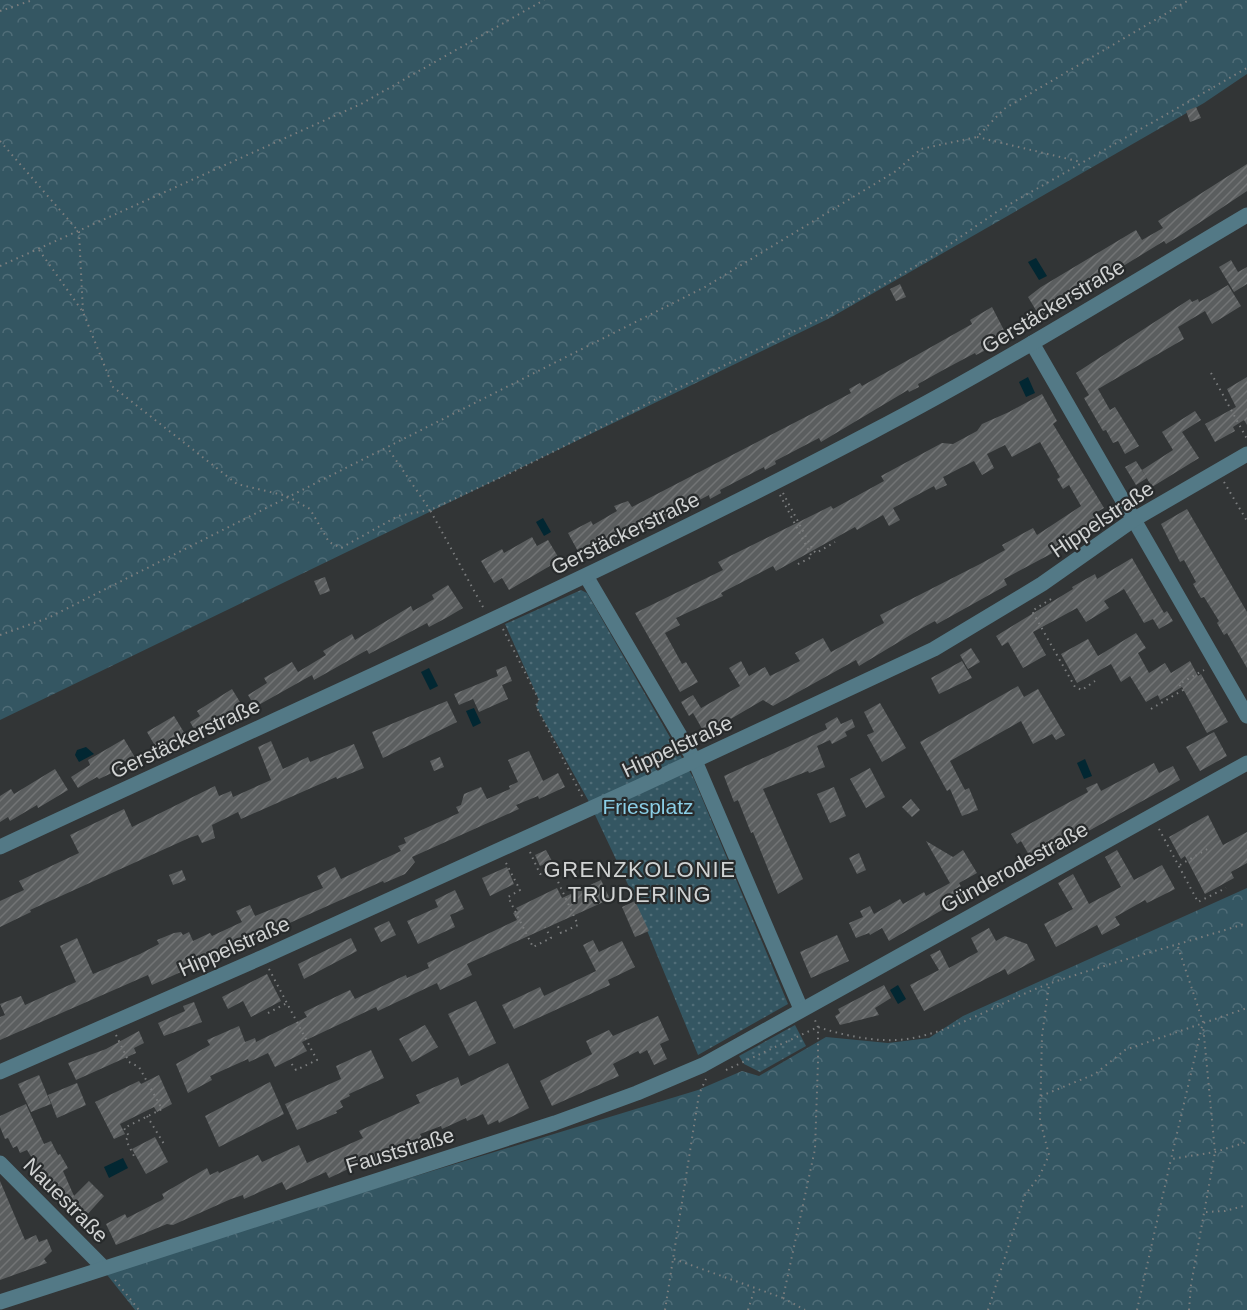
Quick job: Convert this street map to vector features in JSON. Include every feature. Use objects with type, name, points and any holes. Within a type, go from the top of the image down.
[{"type":"street","name":"Gerstäckerstraße","points":[[0,847],[586,576],[775,482],[871,433],[1032,343],[1247,215]]},
{"type":"street","points":[[1032,343],[1247,716]]},
{"type":"street","name":"Hippelstraße","points":[[0,1072],[263,957],[695,761],[934,649],[1042,584],[1133,520],[1247,454]]},
{"type":"street","points":[[586,576],[695,761],[801,1009]]},
{"type":"street","name":"Günderodestraße","points":[[801,1009],[1247,763]]},
{"type":"street","name":"Fauststraße","points":[[0,1302],[533,1130],[637,1093],[703,1065],[801,1009]]},
{"type":"street","name":"Nauestraße","points":[[0,1163],[103,1267]]},
{"type":"path","points":[[0,11],[33,0]]},
{"type":"path","points":[[0,266],[361,104],[544,0]]},
{"type":"path","points":[[977,137],[1004,109],[1189,0]]},
{"type":"path","points":[[39,250],[84,312],[113,387],[237,484],[287,496],[310,509],[329,542],[341,548],[398,516],[429,510],[522,468],[850,304],[933,256],[998,211],[1247,68]]},
{"type":"path","points":[[0,635],[48,618],[705,287],[896,171],[921,149],[977,137],[1081,162]]},
{"type":"path","points":[[0,141],[79,232],[84,312]]},
{"type":"path","points":[[1211,373],[1247,439]]},
{"type":"path","points":[[387,447],[429,510],[494,618],[539,700],[536,706],[588,808]]},
{"type":"path","points":[[1217,471],[1247,521]]},
{"type":"path","points":[[775,482],[816,553],[835,542]]},
{"type":"path","points":[[775,482],[812,557],[794,566]]},
{"type":"path","points":[[1051,599],[1032,610],[1075,687],[1082,690],[1095,681]]},
{"type":"path","points":[[1151,709],[1183,690],[1179,684],[1216,662]]},
{"type":"path","points":[[1151,816],[1198,902],[1226,888]]},
{"type":"path","points":[[524,837],[540,874],[554,873],[578,925],[561,933],[556,922]]},
{"type":"path","points":[[1179,866],[1209,848]]},
{"type":"path","points":[[499,849],[520,891],[508,897],[533,947],[551,938],[545,927]]},
{"type":"path","points":[[725,1070],[818,1027],[840,1034],[886,1040],[907,1039],[944,1029],[1049,984],[1247,923]]},
{"type":"path","points":[[1177,946],[1203,1022],[1215,1152],[1189,1310]]},
{"type":"path","points":[[263,957],[317,1059],[296,1070],[291,1063]]},
{"type":"path","points":[[988,1310],[1025,1195],[1040,1175],[1048,1155],[1040,1120],[1042,1036],[1049,984]]},
{"type":"path","points":[[268,1013],[287,1003]]},
{"type":"path","points":[[1041,1096],[1095,1074],[1125,1050],[1247,1008]]},
{"type":"path","points":[[783,1298],[815,1149],[818,1027],[811,1011],[801,1009]]},
{"type":"path","points":[[1137,1310],[1203,1022]]},
{"type":"path","points":[[110,1023],[129,1062],[139,1067],[162,1109],[124,1128],[129,1136],[126,1140],[135,1158]]},
{"type":"path","points":[[665,1310],[699,1094],[707,1077]]},
{"type":"path","points":[[147,1116],[164,1144]]},
{"type":"path","points":[[1171,1159],[1215,1152],[1247,1142]]},
{"type":"path","points":[[1204,1212],[1225,1211],[1247,1205]]},
{"type":"path","points":[[674,1259],[783,1298],[805,1310]]},
{"type":"path","points":[[103,1267],[139,1310]]},
{"type":"path","points":[[748,1310],[755,1288]]},
{"type":"green space","points":[[0,0],[1247,0],[1247,74],[1204,103],[830,318],[0,720]]},
{"type":"green space","name":"Friesplatz","points":[[581,590],[587,593],[694,779],[788,1004],[698,1055],[630,889],[588,800],[536,706],[539,700],[505,624]]},
{"type":"green space","points":[[1247,888],[1247,1310],[135,1310],[104,1271],[698,1090],[742,1071],[759,1076],[826,1037],[888,1043],[929,1038],[963,1016]]},
{"type":"green space","points":[[795,1025],[806,1046],[760,1072],[744,1064],[739,1056]]},
{"type":"shaded area","points":[[1036,258],[1047,276],[1039,280],[1028,262]]},
{"type":"shaded area","points":[[1028,377],[1035,393],[1026,397],[1019,382]]},
{"type":"shaded area","points":[[543,518],[551,532],[544,536],[536,522]]},
{"type":"shaded area","points":[[429,668],[438,686],[430,690],[421,672]]},
{"type":"shaded area","points":[[474,708],[481,723],[473,727],[466,711]]},
{"type":"shaded area","points":[[86,747],[94,754],[79,762],[75,755],[77,750]]},
{"type":"shaded area","points":[[1085,759],[1092,776],[1084,779],[1077,763]]},
{"type":"shaded area","points":[[898,985],[906,999],[898,1004],[890,990]]},
{"type":"shaded area","points":[[123,1158],[128,1168],[109,1178],[104,1167]]},
{"type":"building","points":[[1196,107],[1201,118],[1190,122],[1186,111]]},
{"type":"building","points":[[1247,164],[1247,191],[1166,244],[1164,241],[1040,317],[1028,297],[1041,287],[1136,230],[1142,240],[1163,228],[1158,221]]},
{"type":"building","points":[[1231,260],[1238,272],[1247,267],[1247,284],[1234,292],[1219,267]]},
{"type":"building","points":[[900,284],[906,297],[896,301],[890,289]]},
{"type":"building","points":[[1228,285],[1241,306],[1212,324],[1205,311],[1178,327],[1184,339],[1098,389],[1110,410],[1115,407],[1139,446],[1125,454],[1118,441],[1113,443],[1106,430],[1103,431],[1084,398],[1089,395],[1076,373],[1190,299],[1192,302],[1198,299],[1199,302]]},
{"type":"building","points":[[992,307],[1007,336],[984,347],[986,350],[976,355],[975,353],[918,384],[919,387],[909,392],[908,390],[821,442],[819,438],[775,461],[776,464],[765,470],[764,467],[720,490],[721,493],[710,499],[709,495],[686,507],[688,510],[676,516],[675,514],[605,549],[603,546],[580,555],[568,533],[591,521],[593,525],[617,511],[614,506],[628,501],[632,507],[851,393],[849,389],[860,383],[862,386],[972,324],[970,320]]},
{"type":"building","points":[[1247,377],[1247,425],[1244,420],[1233,427],[1235,431],[1215,442],[1205,424],[1236,407],[1227,389]]},
{"type":"building","points":[[1042,394],[1057,421],[1053,424],[1104,508],[1097,512],[1103,521],[1062,548],[1004,579],[1007,585],[937,624],[935,621],[922,628],[859,666],[856,660],[773,706],[763,700],[705,734],[693,713],[689,716],[681,702],[693,695],[701,708],[696,711],[740,686],[729,668],[741,661],[749,676],[765,667],[770,676],[800,661],[795,653],[823,638],[831,652],[884,623],[880,615],[1005,550],[1002,545],[1033,528],[1037,535],[1081,506],[1069,485],[1063,489],[1057,479],[1060,477],[1040,442],[1012,457],[1005,445],[987,454],[994,468],[982,475],[974,461],[943,477],[947,485],[936,490],[934,486],[893,508],[900,520],[889,526],[883,515],[857,530],[855,527],[776,571],[773,566],[721,593],[723,596],[676,618],[680,625],[665,633],[682,664],[686,662],[698,682],[680,692],[635,613],[723,570],[718,562],[831,506],[833,509],[884,481],[881,476],[942,443],[953,444],[977,431],[982,424]]},
{"type":"building","points":[[1195,411],[1201,420],[1182,432],[1199,458],[1152,487],[1142,470],[1173,450],[1162,432]]},
{"type":"building","points":[[1136,461],[1147,478],[1136,485],[1125,467]]},
{"type":"building","points":[[1187,509],[1247,612],[1247,668],[1227,633],[1224,635],[1217,623],[1219,621],[1204,597],[1201,598],[1193,584],[1196,582],[1184,560],[1180,562],[1161,524]]},
{"type":"building","points":[[532,537],[537,546],[548,540],[560,560],[509,590],[502,578],[494,583],[481,561],[502,549],[504,553]]},
{"type":"building","points":[[1132,558],[1164,613],[1167,611],[1173,621],[1159,629],[1153,619],[1144,623],[1124,589],[1104,601],[1109,608],[1086,622],[1077,608],[1033,632],[1046,655],[1023,668],[1008,642],[1002,646],[996,636],[1073,589],[1072,587],[1095,574],[1097,579]]},
{"type":"building","points":[[325,577],[330,591],[320,595],[314,581]]},
{"type":"building","points":[[448,585],[463,608],[429,627],[427,623],[369,654],[367,650],[314,680],[312,675],[255,707],[248,695],[267,683],[264,678],[292,662],[298,672],[326,655],[323,651],[352,634],[355,640],[411,606],[413,611],[434,599],[432,595]]},
{"type":"building","points":[[1136,633],[1146,648],[1138,653],[1149,673],[1165,663],[1171,673],[1190,661],[1198,676],[1201,674],[1228,722],[1207,733],[1182,687],[1160,700],[1158,695],[1146,702],[1130,676],[1121,682],[1111,664],[1077,683],[1061,654],[1088,639],[1098,656]]},
{"type":"building","points":[[971,648],[980,662],[968,669],[960,655]]},
{"type":"building","points":[[962,661],[972,678],[939,694],[931,678]]},
{"type":"building","points":[[506,666],[512,681],[502,685],[508,699],[479,712],[469,690],[473,699],[459,705],[454,694],[498,676],[496,670]]},
{"type":"building","points":[[1018,686],[1024,697],[1038,689],[1065,735],[1056,740],[1052,734],[1033,744],[1021,721],[950,761],[965,790],[969,788],[978,810],[962,816],[950,789],[947,791],[920,742]]},
{"type":"building","points":[[232,689],[243,707],[197,734],[190,722],[200,716],[197,711]]},
{"type":"building","points":[[447,701],[457,722],[383,758],[372,732]]},
{"type":"building","points":[[880,703],[906,748],[882,762],[867,735],[874,732],[864,712]]},
{"type":"building","points":[[174,716],[185,734],[158,751],[147,732]]},
{"type":"building","points":[[837,717],[841,724],[852,719],[855,727],[845,732],[847,736],[832,744],[830,740],[817,746],[825,767],[809,773],[808,771],[763,789],[803,879],[778,894],[753,832],[751,833],[738,800],[734,802],[724,776],[827,729],[825,724]]},
{"type":"building","points":[[1214,732],[1227,756],[1200,771],[1186,747]]},
{"type":"building","points":[[124,739],[136,759],[78,788],[71,777],[90,765],[88,760]]},
{"type":"building","points":[[271,741],[283,769],[308,757],[310,762],[354,744],[364,768],[337,779],[336,777],[241,819],[238,812],[212,825],[215,838],[202,843],[198,835],[189,838],[30,910],[31,912],[0,927],[0,901],[24,890],[19,881],[79,853],[70,835],[124,809],[132,827],[215,786],[219,796],[231,791],[233,797],[271,780],[258,747]]},
{"type":"building","points":[[529,751],[543,781],[558,773],[565,787],[539,799],[538,796],[516,805],[519,809],[412,857],[415,862],[405,874],[384,883],[383,881],[152,985],[148,975],[0,1040],[0,1017],[5,1015],[0,1004],[21,996],[25,1005],[76,982],[60,946],[77,938],[93,974],[140,954],[159,944],[157,940],[174,933],[181,932],[183,935],[189,932],[193,941],[210,933],[212,936],[242,922],[236,911],[250,905],[255,916],[323,888],[317,876],[335,867],[341,879],[401,851],[398,846],[406,843],[404,838],[459,813],[456,807],[461,805],[464,794],[481,787],[487,799],[510,789],[509,786],[518,782],[508,760]]},
{"type":"building","points":[[440,757],[444,767],[434,771],[430,761]]},
{"type":"building","points":[[1154,763],[1159,773],[1173,766],[1180,780],[1033,862],[1021,841],[1017,844],[1011,834],[1088,792],[1086,788],[1097,783],[1101,791]]},
{"type":"building","points":[[870,768],[885,797],[866,808],[850,779]]},
{"type":"building","points":[[55,769],[68,790],[38,808],[37,805],[10,821],[8,817],[0,822],[0,796],[11,789],[14,794]]},
{"type":"building","points":[[834,787],[846,816],[830,823],[817,794]]},
{"type":"building","points":[[911,799],[920,810],[912,817],[902,807]]},
{"type":"building","points":[[1208,815],[1223,845],[1247,832],[1247,863],[1231,872],[1234,878],[1205,894],[1185,856],[1181,859],[1169,837]]},
{"type":"building","points":[[926,841],[953,857],[963,850],[977,873],[959,883],[966,896],[889,941],[882,928],[870,935],[869,933],[856,938],[849,923],[863,917],[860,911],[870,906],[874,914],[900,899],[903,904],[924,892],[926,896],[950,883]]},
{"type":"building","points":[[546,850],[552,861],[540,866],[535,855]]},
{"type":"building","points":[[1117,850],[1134,880],[1162,865],[1175,889],[1147,903],[1145,900],[1115,917],[1120,925],[1102,935],[1097,925],[1056,947],[1044,924],[1073,909],[1058,883],[1073,874],[1089,904],[1121,887],[1105,857]]},
{"type":"building","points":[[859,853],[866,870],[857,874],[849,858]]},
{"type":"building","points":[[507,867],[514,884],[490,896],[482,878]]},
{"type":"building","points":[[182,870],[186,880],[173,885],[169,875]]},
{"type":"building","points":[[601,880],[610,899],[467,964],[472,975],[440,990],[437,983],[378,1011],[376,1007],[302,1042],[307,1051],[275,1067],[268,1053],[210,1076],[212,1080],[188,1093],[176,1064],[210,1045],[207,1040],[239,1026],[245,1042],[255,1038],[256,1042],[307,1017],[304,1012],[350,990],[355,999],[406,975],[407,978],[429,968],[427,963],[517,920],[513,913],[518,911],[516,908],[557,888],[562,898]]},
{"type":"building","points":[[455,890],[464,909],[450,915],[455,927],[418,944],[407,921],[438,907],[435,900]]},
{"type":"building","points":[[635,901],[649,931],[635,937],[622,907]]},
{"type":"building","points":[[389,921],[396,935],[381,942],[374,928]]},
{"type":"building","points":[[989,928],[996,941],[1005,936],[1027,944],[1035,960],[1008,975],[1005,969],[924,1011],[910,985],[939,970],[930,955],[940,950],[949,968],[978,952],[971,938]]},
{"type":"building","points":[[837,935],[849,961],[811,978],[800,952]]},
{"type":"building","points":[[351,938],[357,951],[304,979],[298,964]]},
{"type":"building","points":[[593,940],[599,952],[622,941],[635,967],[608,980],[610,985],[514,1029],[502,1005],[540,987],[544,996],[596,971],[583,945]]},
{"type":"building","points":[[267,974],[281,1001],[251,1017],[243,1001],[228,1009],[222,997]]},
{"type":"building","points":[[884,985],[891,998],[875,1008],[879,1015],[840,1025],[835,1016],[840,1013],[838,1009]]},
{"type":"building","points":[[476,1001],[496,1043],[469,1056],[448,1014]]},
{"type":"building","points":[[194,1002],[202,1022],[164,1036],[158,1023],[185,1011],[183,1006]]},
{"type":"building","points":[[658,1016],[669,1040],[660,1044],[667,1059],[654,1065],[647,1050],[640,1054],[638,1051],[613,1064],[619,1076],[552,1106],[540,1081],[592,1054],[586,1041],[609,1030],[613,1036]]},
{"type":"building","points":[[425,1025],[438,1047],[412,1062],[399,1039]]},
{"type":"building","points":[[139,1031],[144,1043],[134,1048],[136,1053],[76,1080],[68,1063],[106,1049]]},
{"type":"building","points":[[371,1050],[384,1078],[349,1094],[350,1096],[340,1101],[343,1107],[336,1111],[337,1113],[297,1130],[285,1104],[341,1079],[336,1066]]},
{"type":"building","points":[[508,1063],[529,1108],[499,1123],[498,1120],[488,1125],[483,1114],[467,1121],[466,1118],[442,1129],[441,1126],[420,1134],[423,1140],[394,1157],[391,1155],[374,1163],[372,1158],[329,1178],[326,1172],[286,1190],[282,1182],[244,1199],[243,1195],[231,1199],[173,1225],[167,1224],[116,1245],[106,1224],[125,1214],[127,1218],[162,1200],[164,1198],[162,1194],[207,1168],[210,1175],[218,1171],[219,1173],[258,1155],[262,1162],[299,1145],[307,1163],[363,1138],[359,1131],[420,1103],[416,1095],[458,1077],[461,1086]]},
{"type":"building","points":[[39,1075],[51,1104],[31,1112],[18,1084]]},
{"type":"building","points":[[159,1075],[172,1104],[157,1112],[154,1107],[120,1124],[125,1134],[114,1139],[95,1102],[139,1081],[141,1084]]},
{"type":"building","points":[[270,1082],[284,1114],[219,1147],[205,1116]]},
{"type":"building","points":[[77,1083],[86,1105],[57,1118],[48,1095]]},
{"type":"building","points":[[26,1104],[44,1144],[51,1141],[68,1168],[63,1171],[74,1196],[89,1181],[104,1196],[85,1217],[45,1180],[27,1150],[20,1153],[17,1146],[13,1148],[8,1138],[5,1139],[0,1127],[0,1116]]},
{"type":"building","points":[[155,1137],[168,1162],[146,1174],[132,1149]]},
{"type":"building","points":[[0,1181],[25,1240],[36,1235],[39,1242],[47,1239],[52,1251],[44,1259],[47,1263],[0,1280]]},
{"type":"district","name":"GRENZKOLONIE TRUDERING","points":[[640,882]]}]
